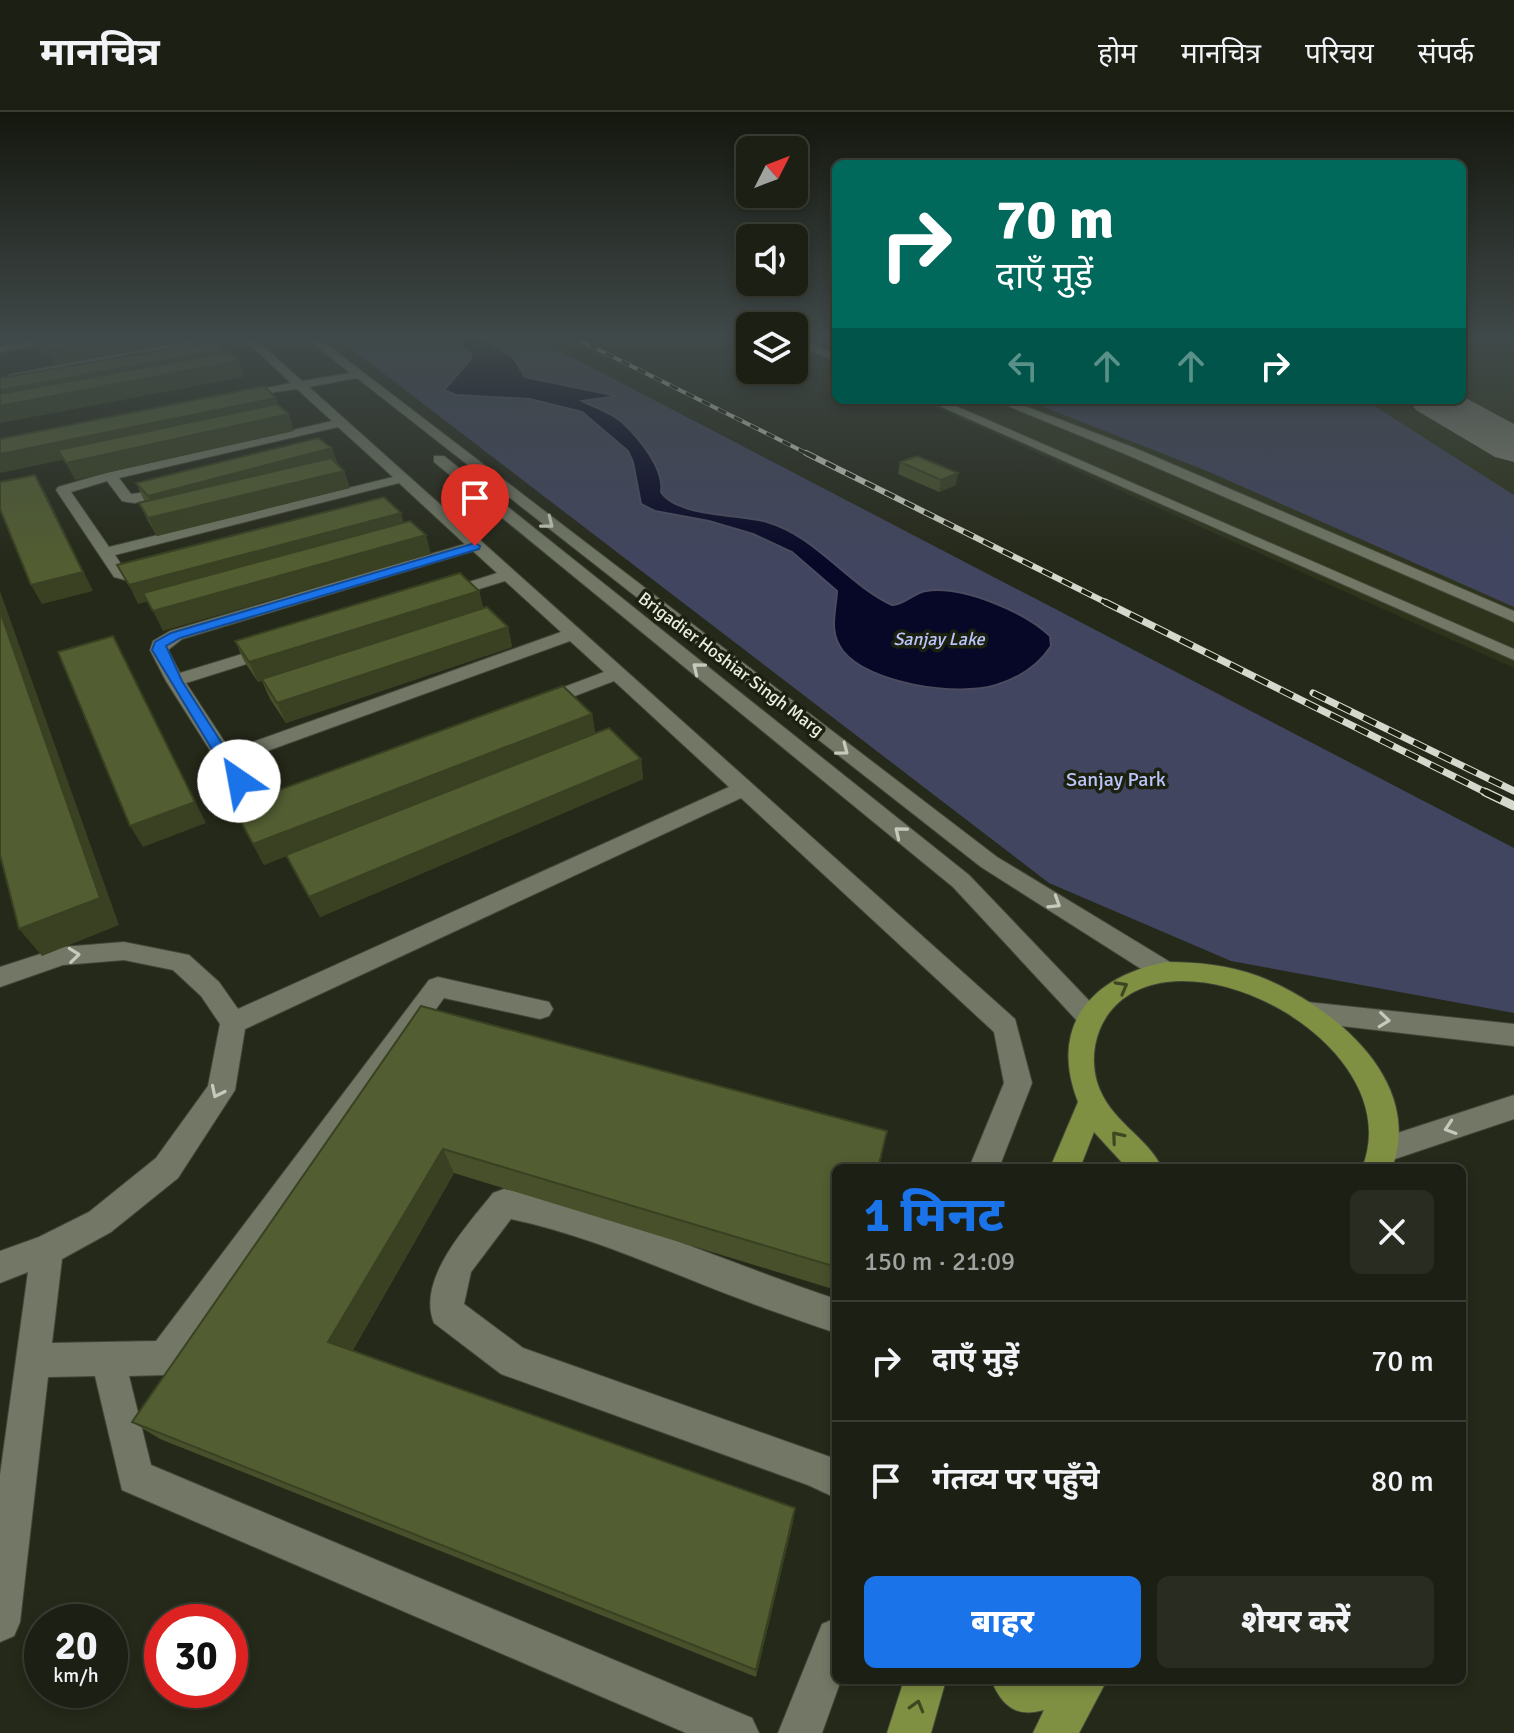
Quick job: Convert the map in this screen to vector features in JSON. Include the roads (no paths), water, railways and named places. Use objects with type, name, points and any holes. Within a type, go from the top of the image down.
[{"type":"main road","points":[[1143,1164],[1115,1138],[1092,1102],[1083,1079],[1080,1056],[1082,1035],[1089,1017],[1102,1000],[1120,986],[1166,972],[1213,974],[1261,987],[1307,1012],[1342,1041],[1369,1075],[1385,1112],[1381,1159]]},
{"type":"main road","points":[[1067,1164],[1092,1102]]},
{"type":"main road","points":[[909,1733],[924,1684]]},
{"type":"main road","points":[[1016,1684],[1027,1694],[1061,1684]]},
{"type":"main road","points":[[1055,1733],[1084,1684]]},
{"type":"street","points":[[327,413],[354,444],[400,479],[414,500],[475,546],[1006,1027],[1018,1083],[986,1164]]},
{"type":"street","name":"Brigadier Hoshiar Singh Marg","points":[[392,413],[961,881],[1089,1017]]},
{"type":"street","name":"Brigadier Hoshiar Singh Marg","points":[[396,413],[989,862],[1166,972]]},
{"type":"street","points":[[961,413],[1514,655]]},
{"type":"street","points":[[1032,413],[1118,446],[1514,617]]},
{"type":"street","points":[[173,566],[129,576],[120,574],[63,490],[110,476],[338,423]]},
{"type":"street","points":[[110,476],[127,498],[135,499],[191,486]]},
{"type":"street","points":[[104,553],[400,479]]},
{"type":"street","points":[[293,797],[263,805],[253,802],[175,681],[159,645],[176,635],[475,546]]},
{"type":"street","points":[[425,601],[507,575]]},
{"type":"street","points":[[225,759],[572,634]]},
{"type":"street","points":[[175,681],[293,643]]},
{"type":"street","points":[[523,709],[615,674]]},
{"type":"street","points":[[233,1023],[743,789]]},
{"type":"street","points":[[0,977],[62,956],[124,951],[180,962],[210,989],[233,1023],[221,1090],[167,1168],[100,1222],[47,1250],[0,1267]]},
{"type":"street","points":[[33,1360],[164,1358],[438,987],[540,1009]]},
{"type":"street","points":[[1307,1012],[1514,1035]]},
{"type":"street","points":[[1381,1159],[1514,1107]]},
{"type":"street","points":[[832,1315],[743,1284],[646,1244],[551,1213],[504,1203],[456,1265],[446,1311],[513,1362],[832,1477]]},
{"type":"street","points":[[0,1622],[47,1250]]},
{"type":"street","points":[[108,1359],[135,1477],[737,1733]]},
{"type":"street","points":[[800,1733],[832,1649]]},
{"type":"water","name":"Sanjay Lake","points":[[583,413],[607,413],[622,422],[655,464],[661,492],[681,506],[755,519],[785,529],[892,605],[921,592],[941,590],[992,602],[1039,627],[1050,636],[1051,646],[1040,660],[1020,675],[980,688],[915,685],[873,672],[855,662],[838,644],[834,622],[837,591],[792,552],[753,534],[709,521],[655,511],[641,504],[628,451]]},
{"type":"railway","points":[[725,413],[810,455]]},
{"type":"railway","points":[[806,453],[1109,604]]},
{"type":"railway","points":[[1105,602],[1109,604]]},
{"type":"railway","points":[[1109,604],[1485,792]]},
{"type":"railway","points":[[1313,693],[1514,791]]},
{"type":"railway","points":[[1485,792],[1514,806]]},
{"type":"railway","points":[[1485,792],[1489,794]]},
{"type":"park label","name":"Sanjay Park","points":[[1116,779]]}]
